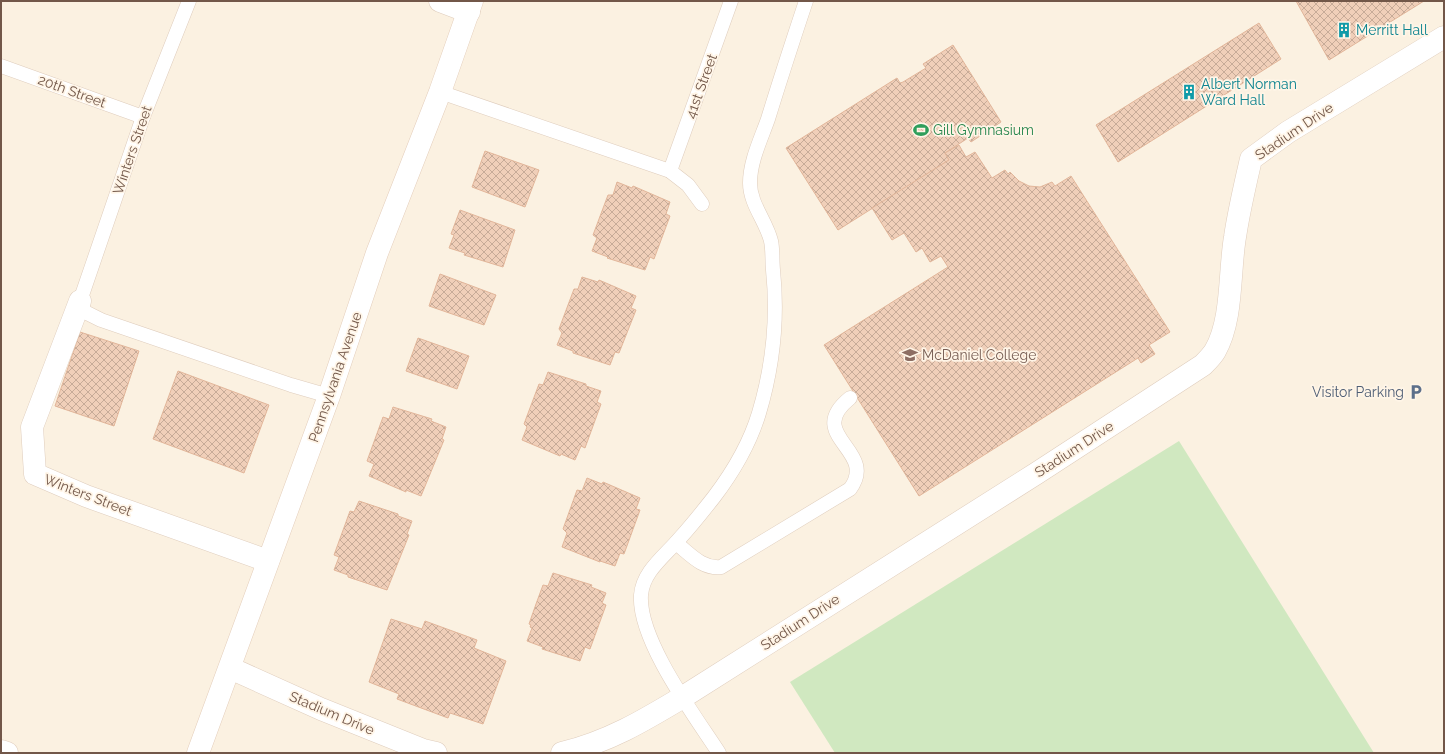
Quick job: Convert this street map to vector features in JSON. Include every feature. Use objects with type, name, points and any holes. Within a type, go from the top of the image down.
[{"type":"street","points":[[440,1],[470,6]]},
{"type":"street","name":"Pennsylvania Avenue","points":[[198,753],[329,396],[377,253],[440,92],[470,6]]},
{"type":"street","name":"Stadium Drive","points":[[562,753],[588,747],[628,730],[683,697],[1037,473],[1203,365],[1215,352],[1222,335],[1227,314],[1235,232],[1251,159],[1288,132],[1444,37]]},
{"type":"street","name":"Winters Street","points":[[80,301],[32,427],[35,474],[86,496],[268,561]]},
{"type":"street","name":"Stadium Drive","points":[[230,668],[321,709],[427,752]]},
{"type":"street","points":[[1,751],[7,753]]},
{"type":"lane","name":"Winters Street","points":[[80,301],[143,117],[189,1]]},
{"type":"lane","name":"41st Street","points":[[670,171],[731,1]]},
{"type":"lane","points":[[719,753],[683,697],[653,644],[644,618],[641,597],[642,589],[649,573],[716,494],[735,465],[757,417],[767,384],[772,350],[775,297],[771,240],[752,196],[750,182],[756,152],[806,1]]},
{"type":"lane","name":"20th Street","points":[[1,66],[143,117]]},
{"type":"lane","points":[[440,92],[670,171],[688,185],[702,204]]},
{"type":"lane","points":[[80,301],[85,312],[101,320],[292,386],[329,396]]},
{"type":"lane","points":[[676,543],[700,563],[714,568],[721,567],[850,489],[857,475],[856,468],[853,457],[835,431],[833,423],[838,408],[850,398]]},
{"type":"green space","points":[[1179,441],[1374,753],[835,753],[790,682]]},
{"type":"building","name":"Merritt Hall","points":[[1296,1],[1424,1],[1329,60]]},
{"type":"building","name":"Albert Norman Ward Hall","points":[[1259,23],[1281,59],[1118,162],[1096,125]]},
{"type":"building","name":"Gill Gymnasium","points":[[953,45],[1001,122],[971,142],[968,138],[945,153],[949,160],[838,230],[786,148],[897,78],[900,83],[903,82],[926,68],[923,64]]},
{"type":"building","points":[[959,145],[966,157],[975,152],[992,178],[1005,170],[1008,174],[1010,172],[1019,181],[1029,186],[1040,187],[1052,182],[1055,186],[1071,176],[1170,332],[1149,345],[1155,354],[1141,363],[1138,358],[919,496],[824,345],[948,267],[941,256],[930,262],[922,248],[916,252],[904,233],[892,240],[872,208],[949,160],[945,153]]},
{"type":"building","points":[[485,151],[539,170],[525,207],[472,187]]},
{"type":"building","points":[[617,182],[632,188],[633,186],[670,202],[666,214],[670,216],[654,259],[650,257],[645,270],[607,258],[608,257],[592,251],[597,238],[593,235],[608,195],[613,195]]},
{"type":"building","points":[[460,210],[515,230],[503,267],[464,255],[465,253],[449,248],[454,235],[451,234]]},
{"type":"building","points":[[440,274],[496,295],[484,325],[429,306]]},
{"type":"building","points":[[582,277],[598,282],[599,280],[636,296],[631,308],[636,310],[619,353],[615,352],[610,365],[573,353],[573,351],[557,345],[562,333],[559,329],[574,289],[578,289]]},
{"type":"building","points":[[80,332],[139,351],[114,426],[55,406]]},
{"type":"building","points":[[418,338],[469,356],[457,389],[406,371]]},
{"type":"building","points":[[178,371],[269,405],[244,473],[153,439]]},
{"type":"building","points":[[548,372],[586,384],[586,386],[601,391],[597,402],[601,404],[585,448],[581,446],[575,460],[561,454],[560,456],[522,440],[527,427],[524,424],[539,384],[543,385]]},
{"type":"building","points":[[393,407],[432,419],[431,421],[446,427],[442,439],[444,440],[421,496],[406,490],[406,492],[369,476],[374,464],[367,461],[383,417],[389,419]]},
{"type":"building","points":[[587,478],[602,484],[603,482],[640,498],[636,509],[640,510],[624,554],[620,553],[615,566],[600,562],[562,547],[567,533],[563,529],[577,490],[582,491]]},
{"type":"building","points":[[359,501],[398,514],[398,516],[412,521],[407,534],[409,535],[387,590],[348,577],[348,575],[334,570],[339,557],[334,555],[350,511],[354,512]]},
{"type":"building","points":[[553,573],[592,585],[591,587],[606,593],[602,603],[606,605],[590,649],[585,647],[580,661],[542,649],[543,647],[527,641],[532,628],[529,624],[543,585],[548,586]]},
{"type":"building","points":[[391,619],[422,629],[425,621],[477,640],[474,648],[506,661],[483,724],[450,713],[448,718],[397,699],[399,694],[369,682]]},
{"type":"place","name":"Merritt Hall","points":[[1344,30]]},
{"type":"place","name":"Albert Norman Ward Hall","points":[[1189,92]]},
{"type":"place","name":"Gill Gymnasium","points":[[921,130]]},
{"type":"place","name":"McDaniel College","points":[[910,355]]},
{"type":"place","name":"Visitor Parking","points":[[1416,392]]}]
